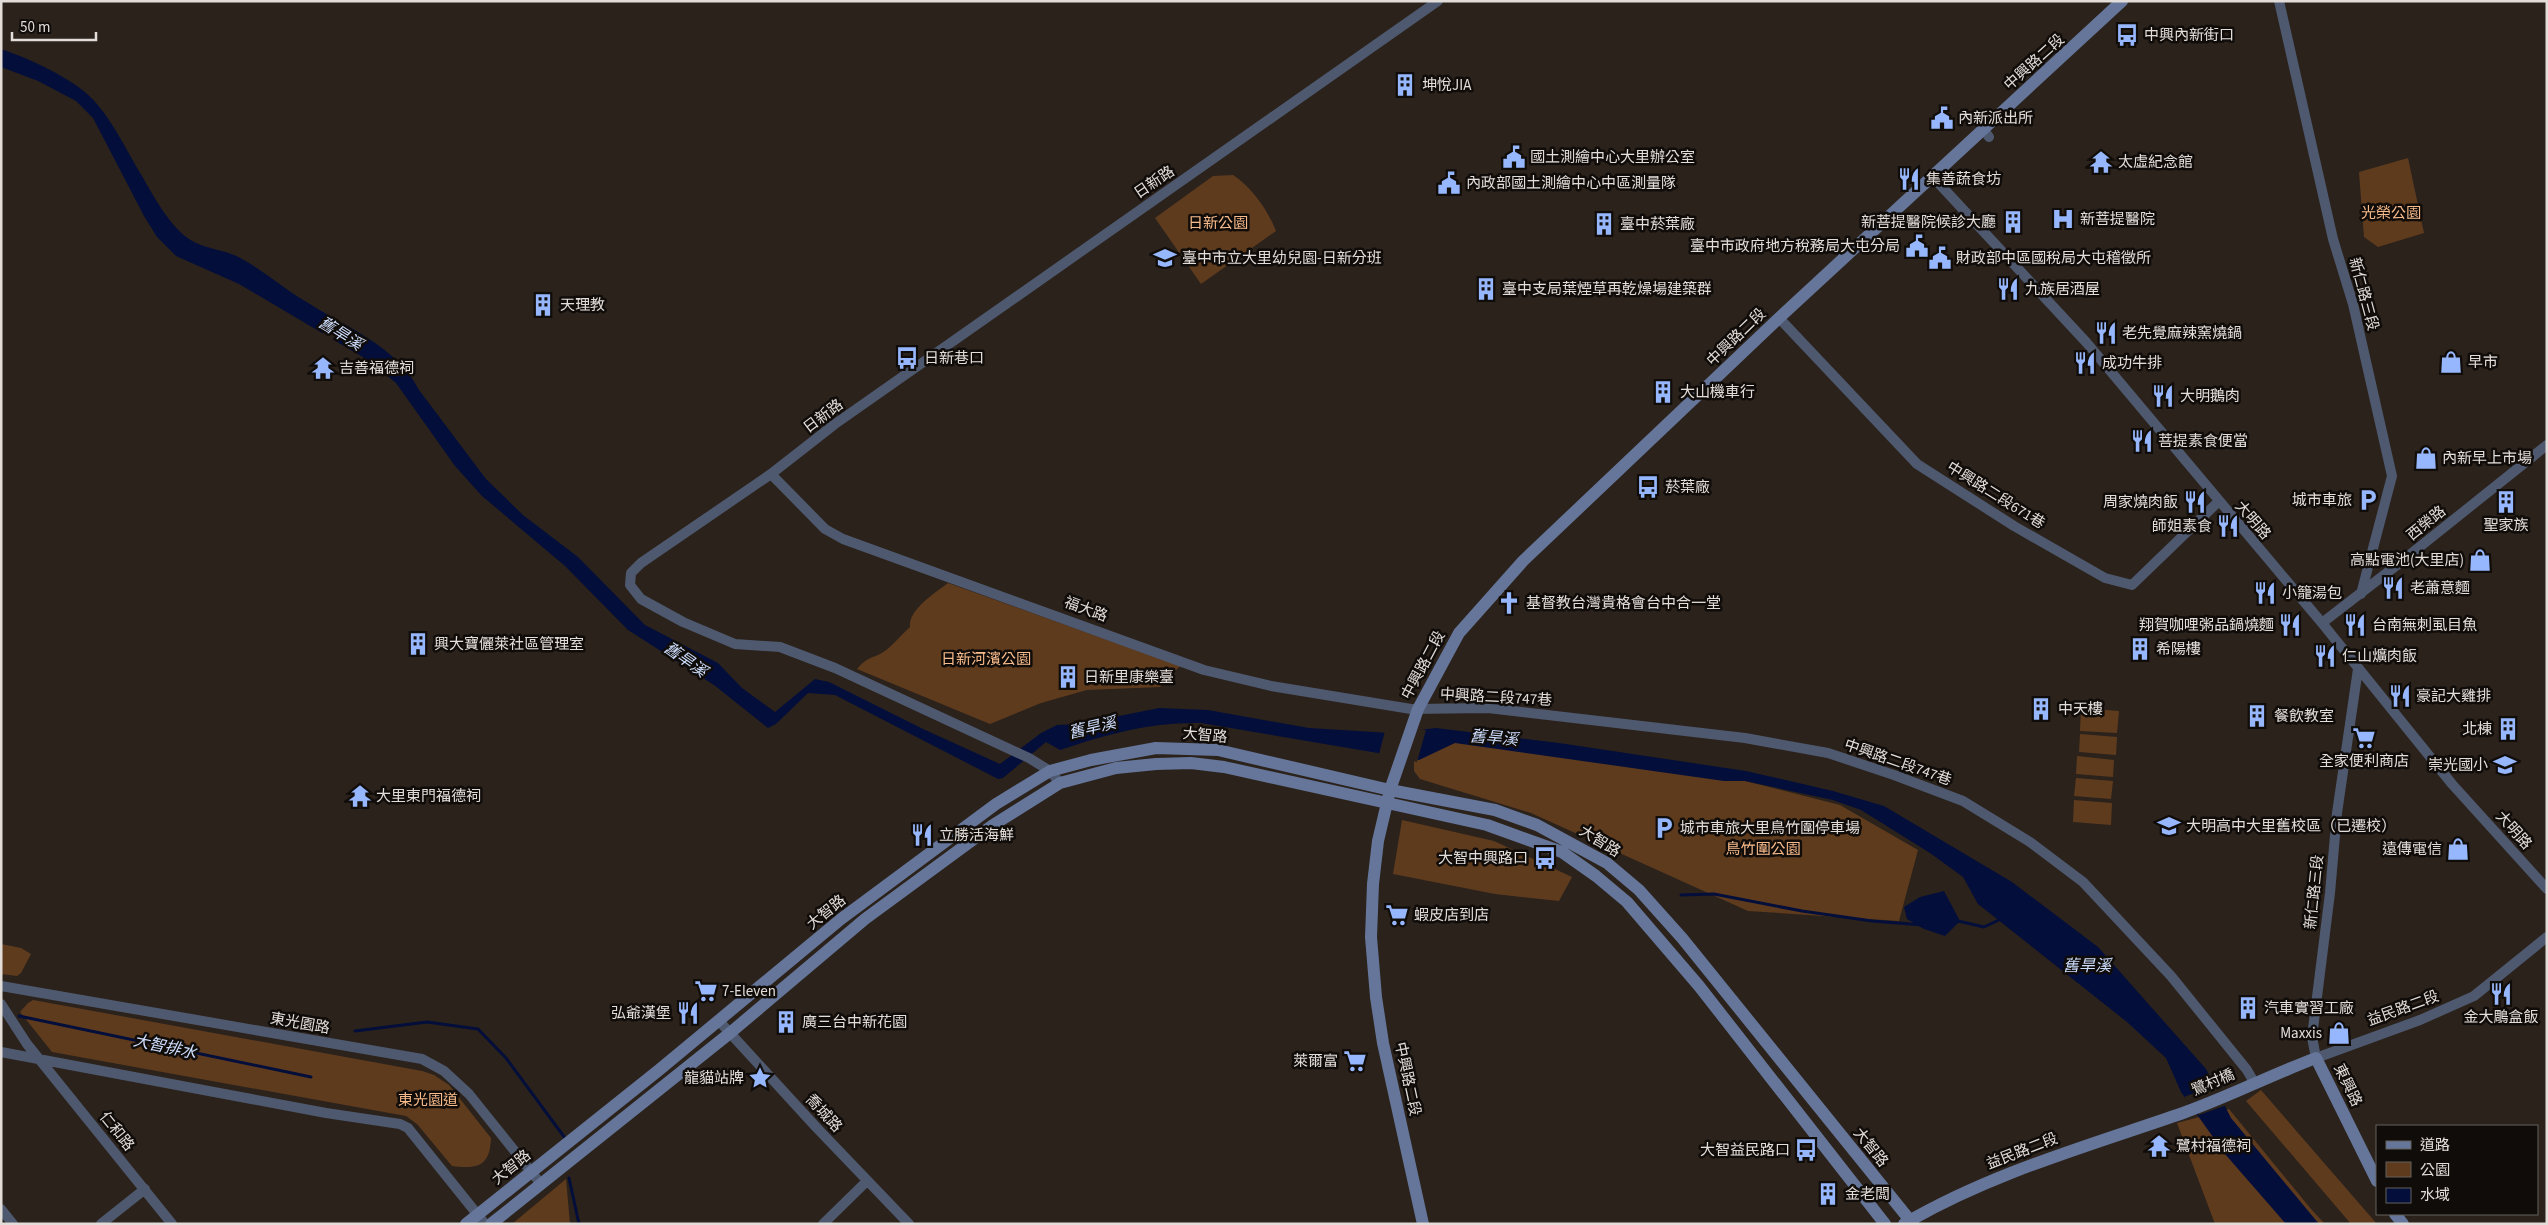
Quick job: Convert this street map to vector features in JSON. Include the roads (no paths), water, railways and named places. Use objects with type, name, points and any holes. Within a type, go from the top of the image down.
[{"type":"street","name":"日新路","points":[[1060,783],[1050,771],[1029,758],[835,668],[780,647],[735,644],[654,607],[633,592],[630,585],[631,573],[641,563],[771,474],[836,424],[1438,1]]},
{"type":"street","name":"中興路二段","points":[[1423,1224],[1383,1043],[1376,997],[1371,937],[1373,884],[1386,803],[1390,790],[1418,709],[1458,633],[1523,561],[1932,176],[1986,133],[2122,1]]},
{"type":"street","name":"新仁路三段","points":[[2279,1],[2333,239],[2353,304],[2392,476],[2361,594]]},
{"type":"street","name":"大明路","points":[[1932,176],[2086,342],[2218,502],[2322,623],[2452,784],[2547,889]]},
{"type":"street","name":"中興路二段671巷","points":[[1779,318],[1918,464],[2014,526],[2105,578],[2132,585],[2218,502]]},
{"type":"street","name":"西榮路","points":[[2322,623],[2547,445]]},
{"type":"street","name":"福大路","points":[[771,474],[825,529],[843,538],[1204,670],[1271,686],[1343,700],[1418,709]]},
{"type":"street","name":"新仁路三段","points":[[2316,1058],[2312,1037],[2337,813],[2358,669]]},
{"type":"street","name":"中興路二段747巷","points":[[1418,709],[1488,708],[1547,713],[1745,738],[1828,753],[1963,801],[2031,841],[2083,882],[2192,998],[2254,1082]]},
{"type":"street","name":"大智路","points":[[466,1224],[482,1219],[531,1171],[719,1021],[841,919],[996,804],[1050,771],[1091,760],[1156,748],[1218,750],[1390,790],[1495,810],[1537,824],[1577,845],[1613,868],[1639,890],[1682,938],[1909,1223]]},
{"type":"street","name":"大智路","points":[[490,1224],[730,1033],[865,920],[993,825],[1060,783],[1116,768],[1191,763],[1224,767],[1487,825],[1562,852],[1627,902],[1698,986],[1885,1224]]},
{"type":"street","name":"益民路二段","points":[[2254,1082],[2420,1020],[2474,996],[2547,937]]},
{"type":"street","name":"東光園路","points":[[1,986],[422,1059],[444,1071],[469,1094],[542,1184]]},
{"type":"street","name":"仁和路","points":[[1,1004],[27,1044],[172,1224]]},
{"type":"street","name":"喬城路","points":[[719,1021],[909,1224]]},
{"type":"street","points":[[1,1052],[39,1057],[317,1111],[400,1124],[408,1128],[482,1219]]},
{"type":"street","name":"東興路","points":[[2316,1058],[2376,1179]]},
{"type":"street","name":"鷺村橋","points":[[2184,1112],[2254,1082]]},
{"type":"street","name":"益民路二段","points":[[1909,1223],[1961,1193],[2052,1157],[2184,1112]]},
{"type":"street","points":[[823,1224],[867,1181]]},
{"type":"street","points":[[101,1224],[145,1189]]},
{"type":"street","points":[[1,1209],[13,1224]]},
{"type":"water","name":"舊旱溪","points":[[1,49],[56,73],[76,85],[94,100],[116,132],[162,210],[189,239],[195,243],[242,259],[297,296],[383,349],[409,374],[486,479],[523,515],[578,557],[645,625],[718,663],[742,688],[775,712],[815,679],[829,682],[923,729],[1000,764],[1041,733],[1057,725],[1079,724],[1159,708],[1208,710],[1309,728],[1390,733],[1436,728],[1559,743],[1746,771],[1833,791],[1884,806],[2012,882],[2098,947],[2206,1069],[2231,1118],[2319,1224],[2286,1224],[2225,1154],[2181,1092],[2166,1058],[2127,1022],[1978,904],[1963,877],[1930,853],[1861,810],[1833,800],[1745,781],[1724,781],[1455,743],[1419,760],[1201,723],[1182,723],[1129,730],[1060,750],[1046,742],[1003,778],[998,779],[835,695],[808,693],[776,724],[768,728],[714,685],[628,630],[565,566],[482,496],[455,466],[396,383],[371,362],[239,284],[176,256],[157,237],[144,216],[93,118],[76,101],[38,81],[1,67]]},
{"type":"water","points":[[1944,891],[1960,921],[1945,936],[1924,929],[1907,919],[1904,907],[1920,897]]},
{"type":"waterway","points":[[1681,895],[1714,894],[1802,911],[1872,921],[1923,925]]},
{"type":"waterway","points":[[1958,921],[1984,927],[2001,919]]},
{"type":"waterway","name":"大智排水","points":[[19,1016],[311,1077]]},
{"type":"waterway","points":[[355,1031],[427,1022],[478,1029],[506,1058],[565,1138]]},
{"type":"waterway","points":[[569,1178],[579,1224]]},
{"type":"place","name":"中興內新街口","points":[[2127,35]]},
{"type":"place","name":"坤悅JIA","points":[[1405,85]]},
{"type":"place","name":"內新派出所","points":[[1942,118]]},
{"type":"place","name":"國土測繪中心大里辦公室","points":[[1514,157]]},
{"type":"place","name":"太虛紀念館","points":[[2101,162]]},
{"type":"place","name":"集善蔬食坊","points":[[1909,179]]},
{"type":"place","name":"內政部國土測繪中心中區測量隊","points":[[1449,183]]},
{"type":"place","name":"新菩提醫院","points":[[2063,219]]},
{"type":"place","name":"新菩提醫院候診大廳","points":[[2013,222]]},
{"type":"place","name":"臺中菸葉廠","points":[[1604,224]]},
{"type":"place","name":"臺中市政府地方稅務局大屯分局","points":[[1917,246]]},
{"type":"place","name":"臺中市立大里幼兒園-日新分班","points":[[1165,258]]},
{"type":"place","name":"財政部中區國稅局大屯稽徵所","points":[[1940,258]]},
{"type":"place","name":"臺中支局葉煙草再乾燥場建築群","points":[[1486,289]]},
{"type":"place","name":"九族居酒屋","points":[[2008,289]]},
{"type":"place","name":"天理教","points":[[543,305]]},
{"type":"place","name":"老先覺麻辣窯燒鍋","points":[[2106,333]]},
{"type":"place","name":"日新巷口","points":[[907,358]]},
{"type":"place","name":"早市","points":[[2451,362]]},
{"type":"place","name":"成功牛排","points":[[2085,363]]},
{"type":"place","name":"吉善福德祠","points":[[323,368]]},
{"type":"place","name":"大山機車行","points":[[1663,392]]},
{"type":"place","name":"大明鵝肉","points":[[2163,396]]},
{"type":"place","name":"菩提素食便當","points":[[2142,441]]},
{"type":"place","name":"內新早上市場","points":[[2426,458]]},
{"type":"place","name":"菸葉廠","points":[[1648,487]]},
{"type":"place","name":"城市車旅","points":[[2368,500]]},
{"type":"place","name":"周家燒肉飯","points":[[2195,502]]},
{"type":"place","name":"聖家族","points":[[2506,502]]},
{"type":"place","name":"師姐素食","points":[[2228,526]]},
{"type":"place","name":"高點電池(大里店)","points":[[2480,560]]},
{"type":"place","name":"老蕭意麵","points":[[2393,588]]},
{"type":"place","name":"小籠湯包","points":[[2265,593]]},
{"type":"place","name":"基督教台灣貴格會台中合一堂","points":[[1509,603]]},
{"type":"place","name":"翔賀咖哩粥品鍋燒麵","points":[[2290,625]]},
{"type":"place","name":"台南無刺虱目魚","points":[[2355,625]]},
{"type":"place","name":"興大寶儷萊社區管理室","points":[[418,644]]},
{"type":"place","name":"希陽樓","points":[[2140,649]]},
{"type":"place","name":"仁山爌肉飯","points":[[2325,656]]},
{"type":"place","name":"日新里康樂臺","points":[[1068,677]]},
{"type":"place","name":"豪記大雞排","points":[[2400,696]]},
{"type":"place","name":"中天樓","points":[[2041,709]]},
{"type":"place","name":"餐飲教室","points":[[2257,716]]},
{"type":"place","name":"北棟","points":[[2508,729]]},
{"type":"place","name":"全家便利商店","points":[[2364,738]]},
{"type":"place","name":"崇光國小","points":[[2505,765]]},
{"type":"place","name":"大里東門福德祠","points":[[360,796]]},
{"type":"place","name":"大明高中大里舊校區（已遷校）","points":[[2169,826]]},
{"type":"place","name":"城市車旅大里鳥竹圍停車場","points":[[1664,828]]},
{"type":"place","name":"立勝活海鮮","points":[[922,835]]},
{"type":"place","name":"遠傳電信","points":[[2458,849]]},
{"type":"place","name":"大智中興路口","points":[[1545,858]]},
{"type":"place","name":"蝦皮店到店","points":[[1397,915]]},
{"type":"place","name":"7-Eleven","points":[[706,991]]},
{"type":"place","name":"金大鵰盒飯","points":[[2501,994]]},
{"type":"place","name":"汽車實習工廠","points":[[2248,1008]]},
{"type":"place","name":"弘爺漢堡","points":[[688,1013]]},
{"type":"place","name":"廣三台中新花園","points":[[786,1022]]},
{"type":"place","name":"Maxxis","points":[[2339,1033]]},
{"type":"place","name":"萊爾富","points":[[1355,1061]]},
{"type":"place","name":"龍貓站牌","points":[[760,1078]]},
{"type":"place","name":"鷺村福德祠","points":[[2159,1146]]},
{"type":"place","name":"大智益民路口","points":[[1806,1150]]},
{"type":"place","name":"金老闆","points":[[1828,1194]]},
{"type":"park label","name":"光榮公園","points":[[2391,213]]},
{"type":"park label","name":"日新公園","points":[[1218,223]]},
{"type":"park label","name":"日新河濱公園","points":[[986,659]]},
{"type":"park label","name":"鳥竹圍公園","points":[[1763,849]]},
{"type":"park label","name":"東光園道","points":[[428,1100]]}]
